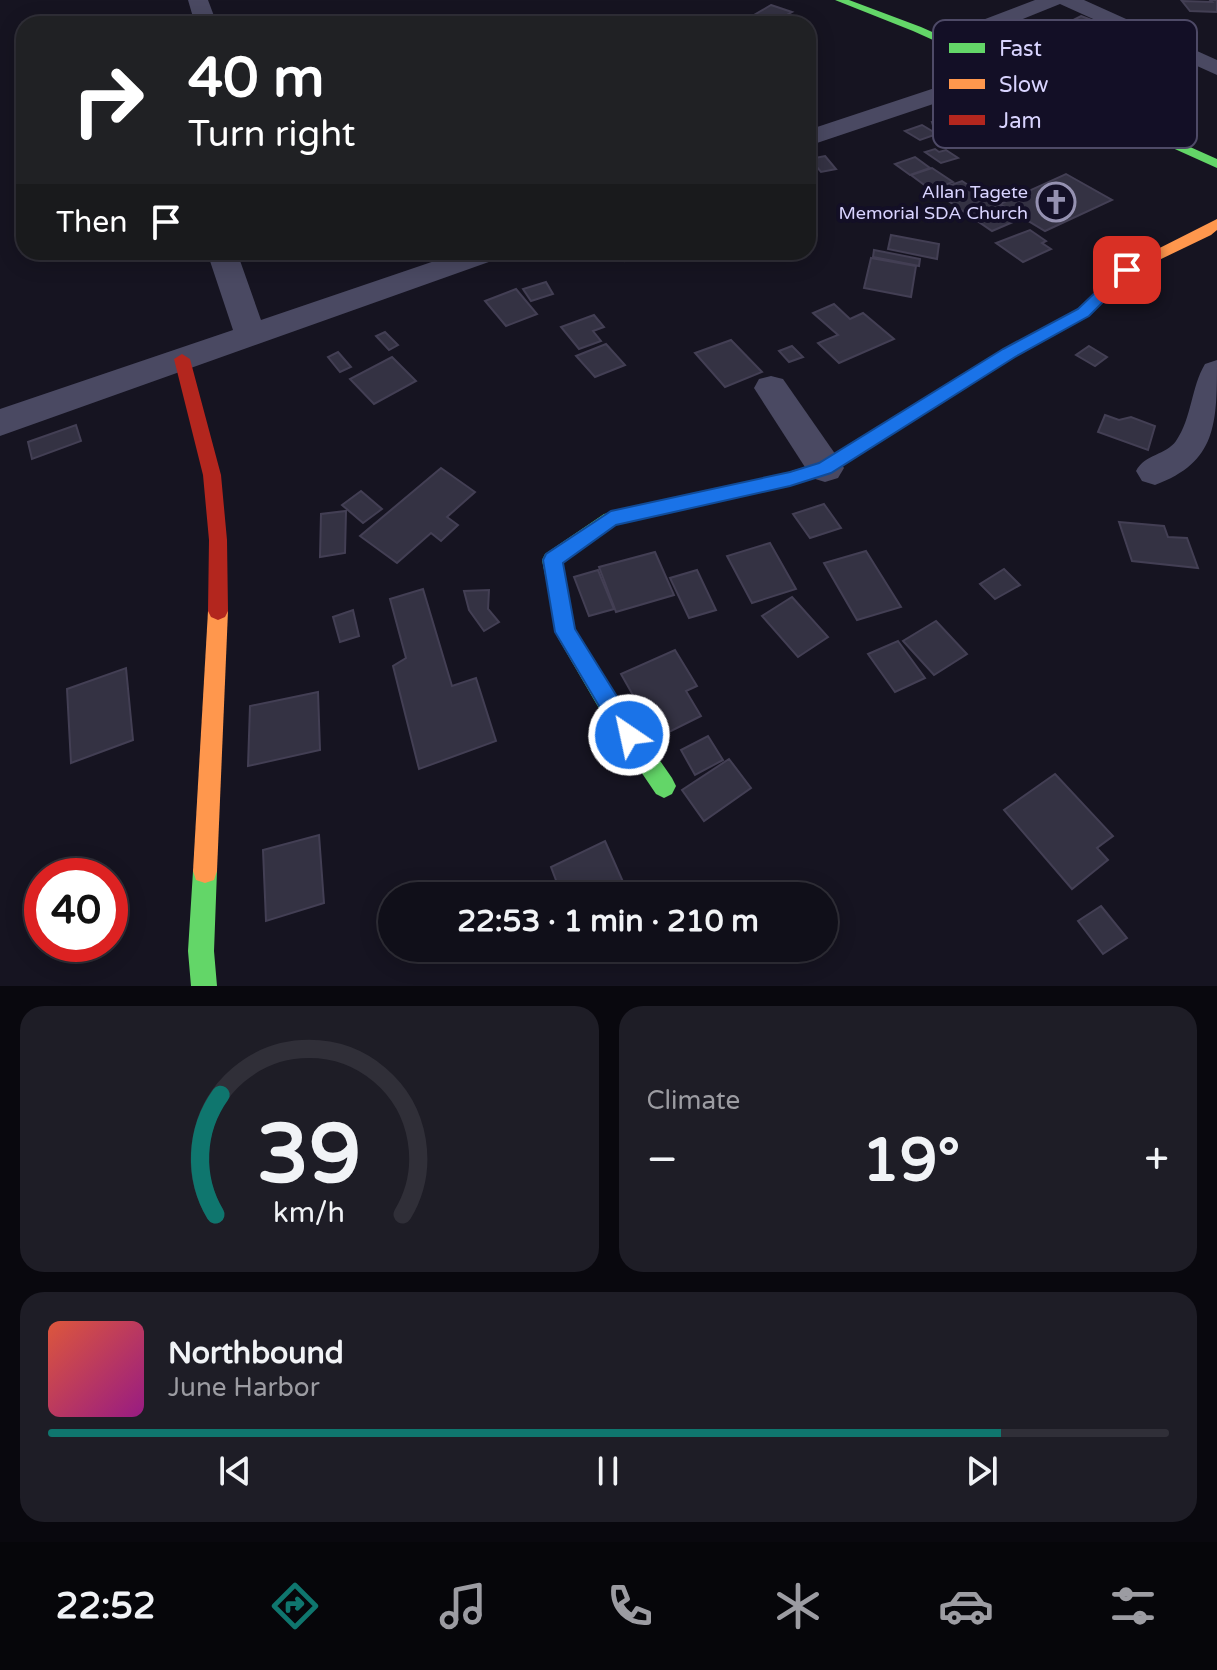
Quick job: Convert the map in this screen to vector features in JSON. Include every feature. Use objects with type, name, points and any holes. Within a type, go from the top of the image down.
[{"type":"street","points":[[840,0],[933,37]]},
{"type":"street","points":[[1002,20],[1053,0]]},
{"type":"street","points":[[1067,0],[1111,20]]},
{"type":"street","points":[[1197,59],[1217,68]]},
{"type":"street","points":[[816,135],[933,96]]},
{"type":"street","points":[[1181,148],[1217,164]]},
{"type":"street","points":[[664,786],[612,710],[565,632],[552,560],[611,519],[790,479],[825,468],[1009,353],[1083,312],[1127,270],[1206,232],[1217,223]]},
{"type":"street","points":[[224,260],[251,335]]},
{"type":"street","points":[[0,423],[467,260]]},
{"type":"street","points":[[182,359],[212,475],[218,540],[218,626],[201,951],[204,986]]},
{"type":"street","points":[[1155,471],[1187,454],[1202,425],[1217,372]]},
{"type":"street","points":[[771,388],[825,468]]},
{"type":"building","points":[[1210,0],[1217,0],[1217,12],[1190,11],[1182,1],[1212,2]]},
{"type":"building","points":[[771,5],[792,12],[785,16],[754,15]]},
{"type":"building","points":[[922,125],[933,132],[933,135],[920,140],[905,131]]},
{"type":"building","points":[[935,149],[939,152],[946,150],[958,158],[941,163],[925,152]]},
{"type":"building","points":[[825,156],[836,169],[821,172],[816,166],[816,158]]},
{"type":"building","points":[[915,157],[930,168],[910,175],[895,164]]},
{"type":"building","points":[[932,168],[953,182],[931,190],[911,175]]},
{"type":"building","name":"Allan Tagete Memorial SDA Church","points":[[1066,174],[1112,200],[1045,231],[1000,204]]},
{"type":"building","points":[[962,181],[1020,219],[992,231],[934,191]]},
{"type":"building","points":[[1030,230],[1046,241],[1042,243],[1051,249],[1023,262],[996,243]]},
{"type":"building","points":[[891,235],[939,244],[937,259],[888,249]]},
{"type":"building","points":[[874,250],[920,259],[919,266],[873,257]]},
{"type":"building","points":[[871,258],[916,266],[911,297],[864,288]]},
{"type":"building","points":[[546,282],[553,294],[531,301],[523,289]]},
{"type":"building","points":[[516,289],[537,314],[506,326],[485,301]]},
{"type":"building","points":[[834,304],[850,319],[863,313],[894,339],[839,363],[818,343],[838,335],[813,313]]},
{"type":"building","points":[[594,315],[604,327],[593,331],[601,341],[579,349],[561,327]]},
{"type":"building","points":[[385,332],[398,345],[389,350],[376,336]]},
{"type":"building","points":[[731,340],[762,372],[725,387],[695,353]]},
{"type":"building","points":[[606,344],[625,365],[595,377],[576,356]]},
{"type":"building","points":[[792,346],[803,357],[789,362],[779,351]]},
{"type":"building","points":[[1089,346],[1107,357],[1095,366],[1076,355]]},
{"type":"building","points":[[338,352],[351,367],[340,372],[328,357]]},
{"type":"building","points":[[392,357],[416,381],[374,404],[350,379]]},
{"type":"building","points":[[1105,415],[1119,420],[1131,417],[1155,426],[1148,450],[1098,432]]},
{"type":"building","points":[[76,425],[81,441],[32,459],[28,442]]},
{"type":"building","points":[[441,468],[475,492],[447,517],[458,525],[441,541],[431,533],[397,563],[360,536]]},
{"type":"building","points":[[361,491],[382,509],[363,523],[342,505]]},
{"type":"building","points":[[824,504],[841,528],[810,538],[793,514]]},
{"type":"building","points":[[346,511],[345,553],[320,557],[321,514]]},
{"type":"building","points":[[1119,522],[1164,526],[1168,537],[1187,538],[1198,568],[1132,561]]},
{"type":"building","points":[[770,543],[796,589],[752,603],[727,556]]},
{"type":"building","points":[[866,551],[901,607],[857,620],[824,563]]},
{"type":"building","points":[[655,552],[674,595],[616,612],[599,567]]},
{"type":"building","points":[[1004,569],[1020,585],[995,599],[980,584]]},
{"type":"building","points":[[598,570],[614,609],[589,616],[574,577]]},
{"type":"building","points":[[697,570],[716,610],[689,618],[670,578]]},
{"type":"building","points":[[423,589],[452,686],[476,678],[496,741],[419,769],[393,666],[406,658],[390,599]]},
{"type":"building","points":[[489,590],[488,609],[499,622],[484,631],[469,610],[464,591]]},
{"type":"building","points":[[792,597],[828,637],[798,657],[762,616]]},
{"type":"building","points":[[353,610],[359,636],[340,642],[333,617]]},
{"type":"building","points":[[936,621],[967,654],[934,675],[903,641]]},
{"type":"building","points":[[898,641],[925,678],[895,692],[868,654]]},
{"type":"building","points":[[675,650],[697,686],[686,691],[701,716],[657,738],[621,674]]},
{"type":"building","points":[[126,668],[133,740],[71,763],[67,689]]},
{"type":"building","points":[[318,692],[320,750],[248,766],[250,706]]},
{"type":"building","points":[[708,736],[723,760],[695,775],[681,750]]},
{"type":"building","points":[[729,759],[751,788],[704,821],[682,790]]},
{"type":"building","points":[[1055,774],[1113,836],[1097,848],[1108,860],[1072,889],[1004,810]]},
{"type":"building","points":[[319,835],[324,903],[266,921],[263,850]]},
{"type":"building","points":[[605,841],[623,882],[557,882],[551,867]]},
{"type":"building","points":[[1101,906],[1127,938],[1103,954],[1078,921]]},
{"type":"traffic: fast","points":[[840,0],[933,36]]},
{"type":"traffic: fast","points":[[1181,148],[1217,164]]},
{"type":"traffic: fast","points":[[664,786],[612,710],[565,632],[552,560],[611,519],[774,483]]},
{"type":"traffic: fast","points":[[204,986],[201,951],[205,871]]},
{"type":"traffic: slow","points":[[774,483],[825,468],[1009,353],[1083,312],[1127,270],[1206,232],[1217,223]]},
{"type":"traffic: slow","points":[[205,871],[218,611]]},
{"type":"traffic: jam","points":[[182,359],[212,475],[218,540],[218,611]]},
{"type":"place","name":"Allan Tagete Memorial SDA Church","points":[[1056,202]]},
{"type":"route","points":[[629,735],[565,632],[552,560],[611,519],[790,479],[825,468],[1009,353],[1083,312],[1127,270]]}]
